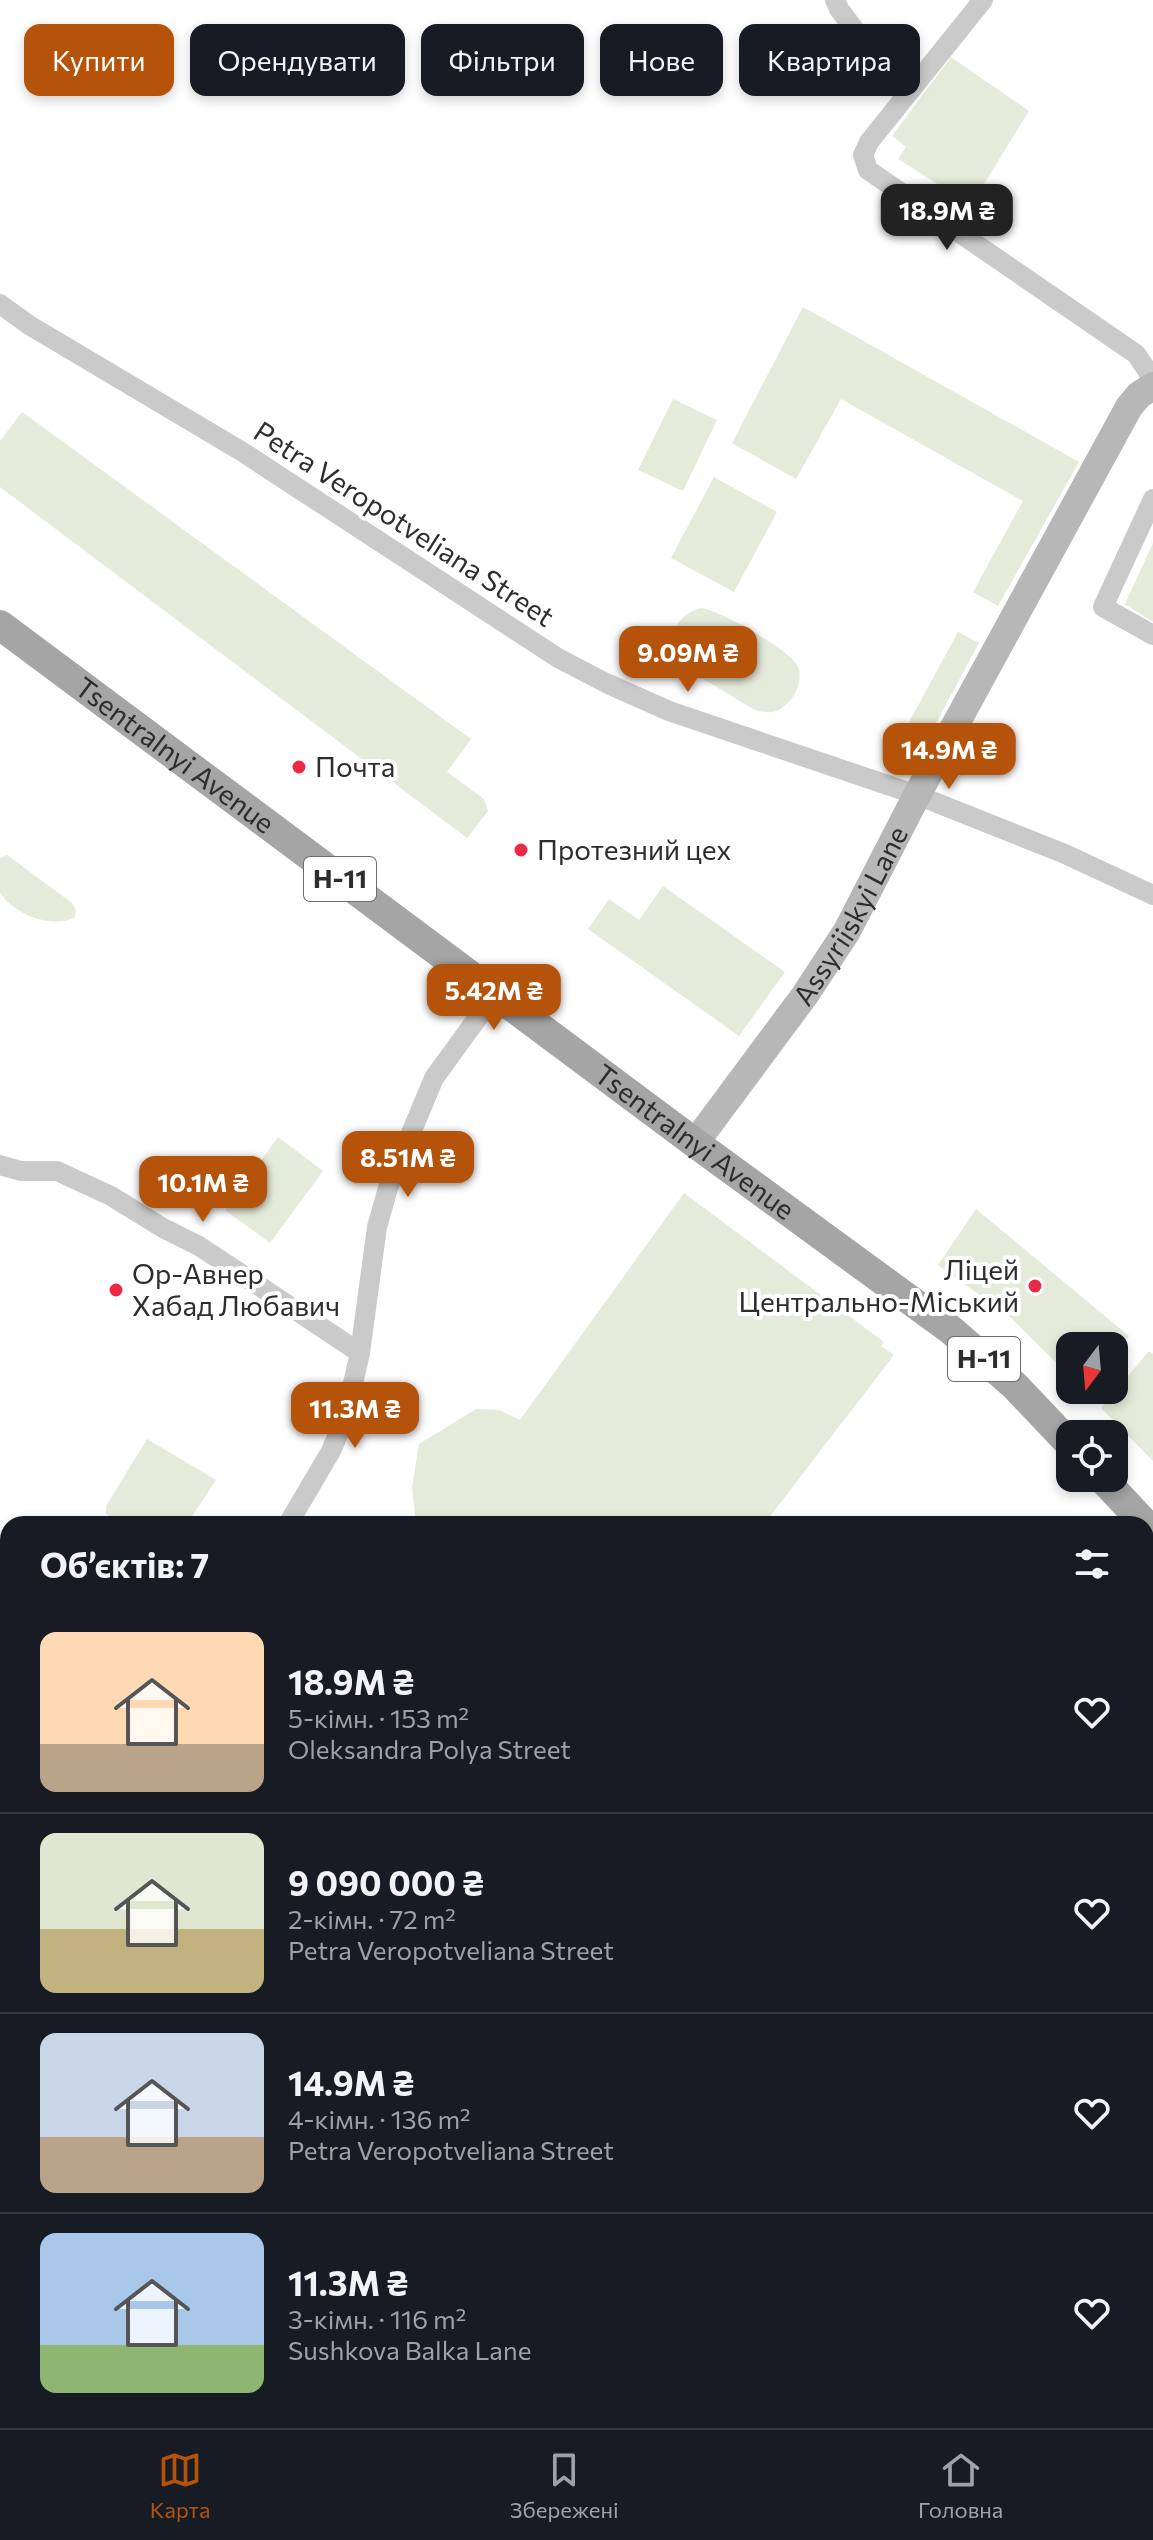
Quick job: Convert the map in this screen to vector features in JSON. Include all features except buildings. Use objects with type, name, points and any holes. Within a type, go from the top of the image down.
[{"type":"main road","name":"Tsentralnyi Avenue","points":[[0,625],[951,1330],[1015,1386],[1056,1429]]},
{"type":"main road","points":[[1115,1492],[1138,1516]]},
{"type":"street","points":[[835,0],[850,24]]},
{"type":"street","points":[[920,76],[983,0]]},
{"type":"street","points":[[903,96],[865,149],[863,155],[868,170],[1136,354],[1153,379]]},
{"type":"street","name":"Petra Veropotveliana Street","points":[[0,304],[29,325],[241,451],[558,658],[606,683],[669,711],[917,795],[1065,854],[1153,895]]},
{"type":"street","name":"Assyriiskyi Lane","points":[[695,1143],[797,1007],[847,931],[917,795],[1129,407],[1139,395],[1153,386]]},
{"type":"street","points":[[1153,499],[1103,607],[1153,635]]},
{"type":"street","points":[[293,1516],[331,1451],[353,1390],[372,1253],[388,1188],[434,1078],[495,994]]},
{"type":"street","points":[[0,1165],[21,1171],[57,1171],[111,1196],[199,1246],[360,1353]]},
{"type":"green space","points":[[951,57],[1029,111],[971,205],[898,159],[906,147],[892,136]]},
{"type":"green space","points":[[803,307],[1079,462],[998,606],[973,592],[1023,501],[841,399],[796,479],[732,443]]},
{"type":"green space","points":[[673,399],[717,420],[683,491],[638,470]]},
{"type":"green space","points":[[22,412],[471,739],[447,772],[484,799],[488,811],[467,838],[0,487],[0,441]]},
{"type":"green space","points":[[714,477],[777,512],[734,592],[671,558]]},
{"type":"green space","points":[[1153,543],[1153,622],[1125,604]]},
{"type":"green space","points":[[702,608],[754,632],[793,660],[800,674],[790,701],[778,710],[762,712],[680,665],[672,648],[674,630],[685,616]]},
{"type":"green space","points":[[958,632],[979,643],[922,749],[901,737]]},
{"type":"green space","points":[[7,855],[72,903],[76,910],[75,917],[56,922],[45,920],[23,913],[5,900],[0,892],[0,858]]},
{"type":"green space","points":[[663,886],[785,972],[739,1036],[588,929],[609,899],[639,920]]},
{"type":"green space","points":[[278,1137],[323,1171],[270,1243],[225,1210]]},
{"type":"green space","points":[[684,1193],[884,1342],[881,1346],[894,1355],[770,1516],[415,1516],[412,1487],[419,1444],[476,1409],[499,1410],[520,1420]]},
{"type":"green space","points":[[976,1209],[1124,1332],[1056,1332],[1056,1362],[1010,1317],[938,1265]]},
{"type":"green space","points":[[1149,1351],[1153,1354],[1153,1461],[1128,1436],[1128,1420],[1113,1420],[1101,1408],[1104,1404],[1128,1404],[1128,1376]]},
{"type":"green space","points":[[147,1439],[216,1480],[192,1516],[109,1516],[106,1514],[106,1506]]},
{"type":"place","name":"Почта","points":[[299,767]]},
{"type":"place","name":"Протезний цех","points":[[521,850]]},
{"type":"place","name":"Ліцей Центрально-Міський","points":[[1035,1286]]},
{"type":"place","name":"Ор-Авнер Хабад Любавич","points":[[116,1290]]}]
